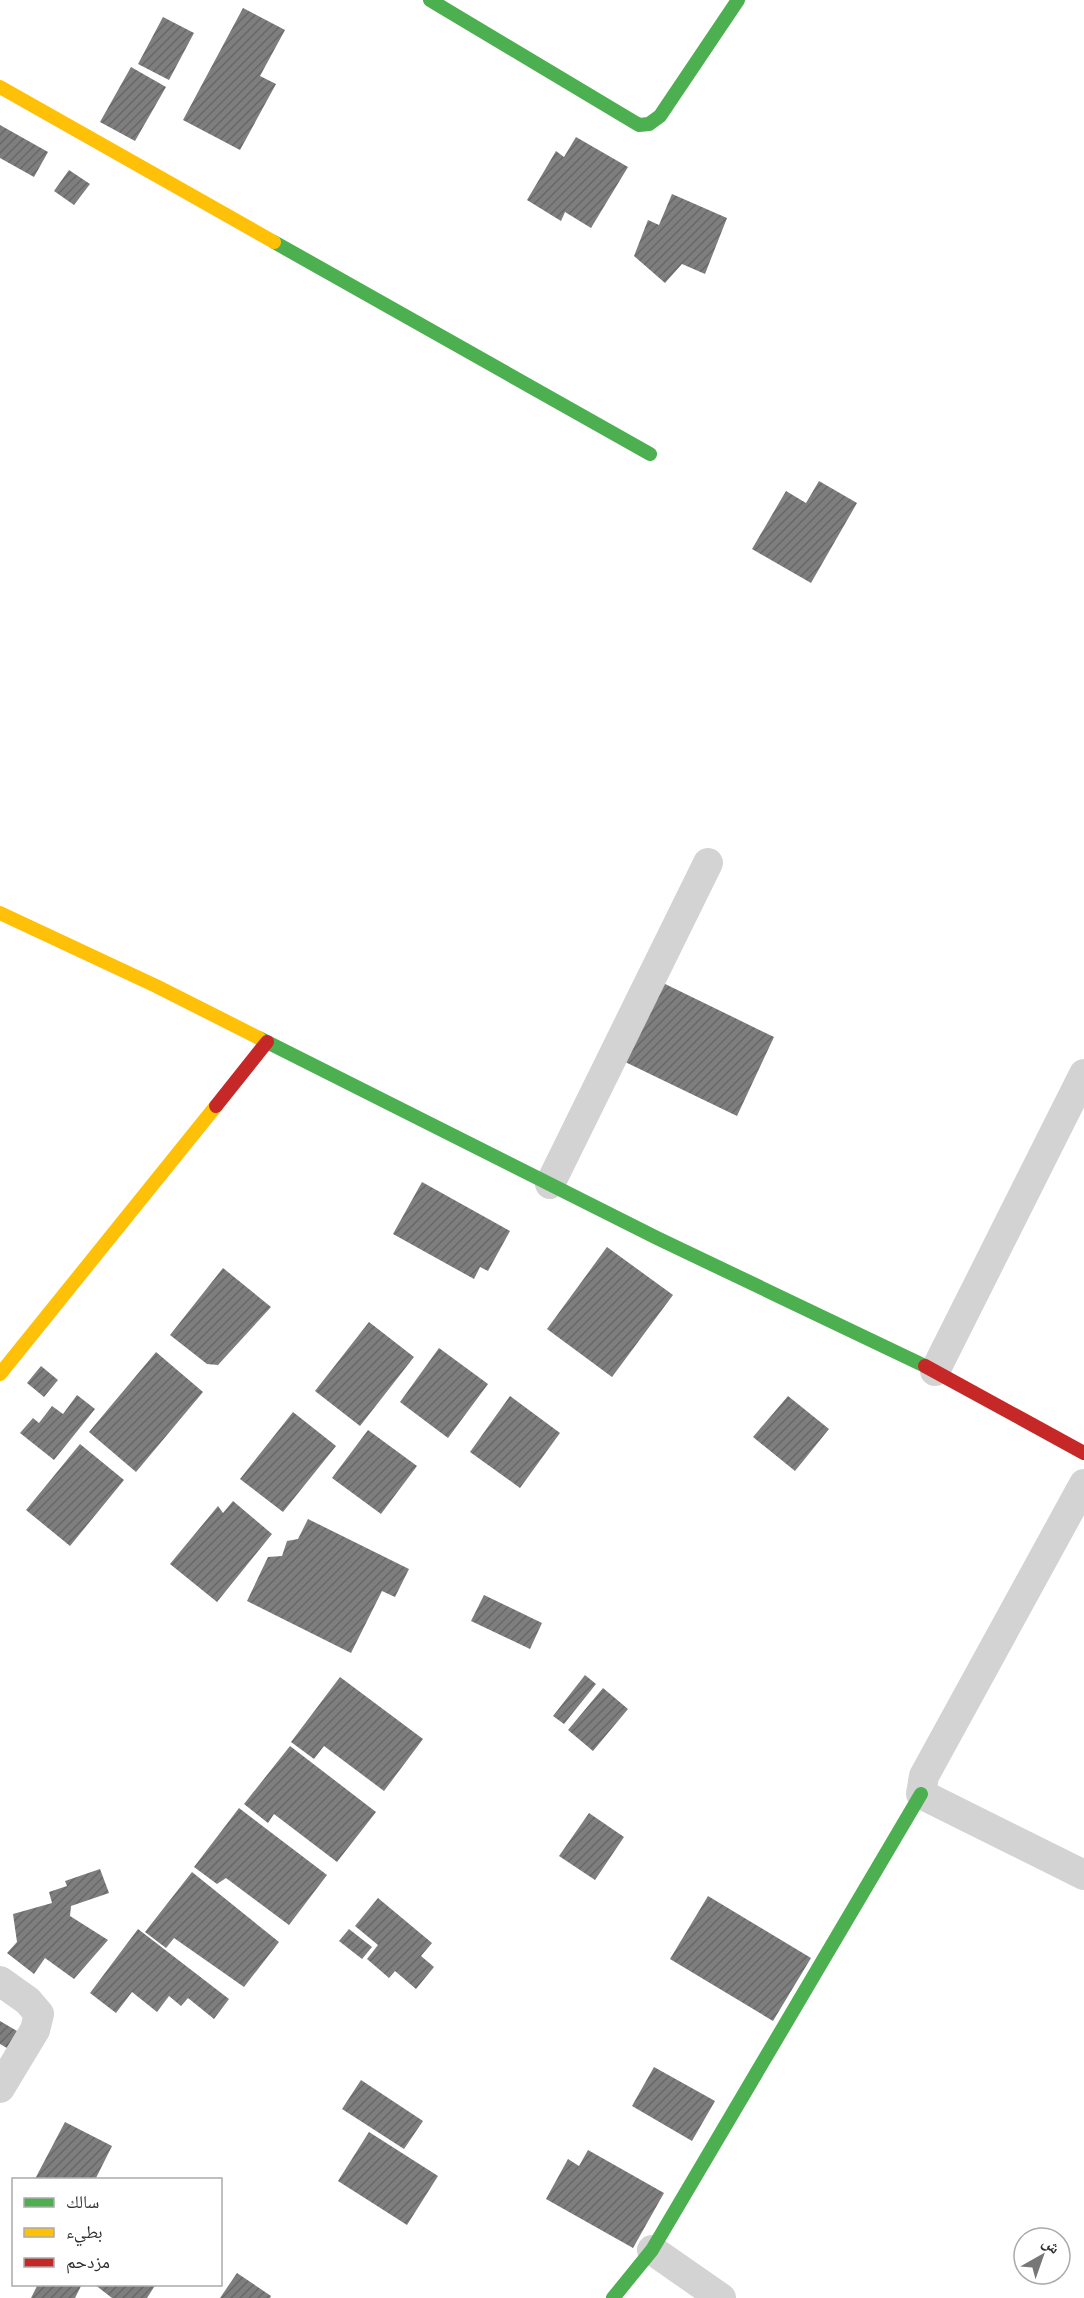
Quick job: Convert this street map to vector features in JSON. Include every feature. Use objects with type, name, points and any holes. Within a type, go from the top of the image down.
[{"type":"street","points":[[430,0],[639,125],[649,124],[660,116],[738,0]]},
{"type":"street","points":[[0,87],[650,454]]},
{"type":"street","points":[[550,1184],[708,863]]},
{"type":"street","points":[[0,913],[267,1042],[657,1238],[935,1371],[1084,1453]]},
{"type":"street","points":[[0,1374],[267,1042]]},
{"type":"street","points":[[935,1371],[1084,1074]]},
{"type":"street","points":[[613,2298],[652,2250],[921,1794],[924,1776],[1084,1484]]},
{"type":"street","points":[[921,1794],[1084,1875]]},
{"type":"street","points":[[0,1981],[18,1992],[39,2014],[35,2030],[0,2088]]},
{"type":"street","points":[[652,2250],[721,2298]]},
{"type":"building","points":[[243,8],[285,30],[260,76],[276,84],[240,150],[183,120]]},
{"type":"building","points":[[163,17],[194,33],[169,80],[138,64]]},
{"type":"building","points":[[131,67],[166,87],[135,141],[100,122]]},
{"type":"building","points":[[0,125],[48,152],[34,177],[0,158]]},
{"type":"building","points":[[576,137],[628,167],[591,228],[565,212],[561,221],[527,200],[556,151],[564,157]]},
{"type":"building","points":[[69,170],[90,184],[74,205],[54,191]]},
{"type":"building","points":[[672,194],[727,218],[705,274],[682,264],[665,283],[634,256],[648,220],[659,225]]},
{"type":"building","points":[[819,481],[857,503],[811,583],[752,549],[786,491],[806,503]]},
{"type":"building","points":[[659,981],[774,1037],[737,1116],[621,1060]]},
{"type":"building","points":[[422,1182],[510,1231],[488,1271],[480,1267],[474,1279],[393,1234]]},
{"type":"building","points":[[607,1247],[673,1295],[612,1377],[547,1329]]},
{"type":"building","points":[[223,1268],[271,1307],[218,1365],[207,1364],[170,1335]]},
{"type":"building","points":[[369,1322],[414,1357],[360,1426],[315,1391]]},
{"type":"building","points":[[439,1348],[488,1384],[448,1438],[400,1402]]},
{"type":"building","points":[[156,1352],[203,1392],[136,1472],[89,1432]]},
{"type":"building","points":[[41,1366],[58,1380],[44,1397],[27,1383]]},
{"type":"building","points":[[77,1395],[95,1409],[54,1460],[20,1433],[33,1418],[39,1423],[52,1406],[63,1414]]},
{"type":"building","points":[[510,1396],[560,1433],[520,1488],[470,1452]]},
{"type":"building","points":[[788,1396],[829,1429],[795,1471],[753,1437]]},
{"type":"building","points":[[293,1412],[336,1446],[283,1512],[240,1479]]},
{"type":"building","points":[[368,1430],[417,1466],[381,1514],[332,1478]]},
{"type":"building","points":[[80,1444],[124,1480],[70,1546],[26,1510]]},
{"type":"building","points":[[233,1501],[272,1534],[217,1602],[170,1564],[218,1506],[223,1513]]},
{"type":"building","points":[[308,1519],[409,1569],[395,1597],[382,1591],[351,1653],[247,1601],[268,1557],[282,1556],[287,1541],[298,1539]]},
{"type":"building","points":[[484,1595],[542,1623],[530,1649],[471,1621]]},
{"type":"building","points":[[585,1675],[596,1684],[564,1724],[553,1716]]},
{"type":"building","points":[[340,1677],[423,1739],[384,1791],[324,1746],[314,1759],[291,1742]]},
{"type":"building","points":[[603,1688],[628,1709],[593,1751],[568,1730]]},
{"type":"building","points":[[290,1746],[376,1812],[337,1862],[274,1814],[268,1823],[244,1804]]},
{"type":"building","points":[[239,1808],[327,1875],[289,1925],[226,1878],[217,1884],[194,1867]]},
{"type":"building","points":[[589,1813],[624,1837],[595,1880],[559,1856]]},
{"type":"building","points":[[100,1869],[109,1893],[71,1906],[70,1916],[108,1940],[74,1979],[45,1958],[34,1974],[7,1953],[17,1942],[13,1914],[52,1903],[49,1892],[67,1886],[65,1881]]},
{"type":"building","points":[[192,1872],[279,1942],[244,1987],[174,1938],[166,1948],[145,1932]]},
{"type":"building","points":[[708,1896],[811,1958],[773,2021],[670,1959]]},
{"type":"building","points":[[378,1898],[432,1943],[421,1956],[434,1967],[416,1989],[395,1971],[389,1978],[367,1959],[378,1945],[355,1926]]},
{"type":"building","points":[[138,1929],[229,1999],[214,2019],[188,1998],[181,2006],[169,1996],[157,2012],[132,1992],[116,2013],[90,1993]]},
{"type":"building","points":[[349,1929],[372,1947],[362,1959],[339,1941]]},
{"type":"building","points":[[0,2021],[17,2031],[7,2048],[0,2044]]},
{"type":"building","points":[[654,2067],[715,2101],[692,2141],[632,2106]]},
{"type":"building","points":[[361,2080],[423,2121],[404,2149],[342,2109]]},
{"type":"building","points":[[65,2122],[112,2146],[96,2178],[36,2178]]},
{"type":"building","points":[[369,2132],[438,2176],[407,2225],[338,2181]]},
{"type":"building","points":[[588,2150],[664,2193],[633,2248],[546,2199],[568,2159],[579,2166]]},
{"type":"building","points":[[237,2273],[271,2296],[270,2298],[220,2298]]},
{"type":"building","points":[[37,2286],[81,2286],[75,2298],[31,2298]]},
{"type":"building","points":[[97,2286],[155,2286],[147,2298],[112,2298]]},
{"type":"traffic: fast","points":[[430,0],[639,125],[649,124],[660,116],[738,0]]},
{"type":"traffic: fast","points":[[274,242],[650,454]]},
{"type":"traffic: fast","points":[[259,1038],[657,1238],[925,1366]]},
{"type":"traffic: fast","points":[[613,2298],[652,2250],[921,1794]]},
{"type":"traffic: slow","points":[[0,87],[274,242]]},
{"type":"traffic: slow","points":[[0,913],[156,986],[259,1038]]},
{"type":"traffic: slow","points":[[0,1374],[216,1106]]},
{"type":"traffic: jam","points":[[216,1106],[267,1042]]},
{"type":"traffic: jam","points":[[925,1366],[1084,1453]]}]
